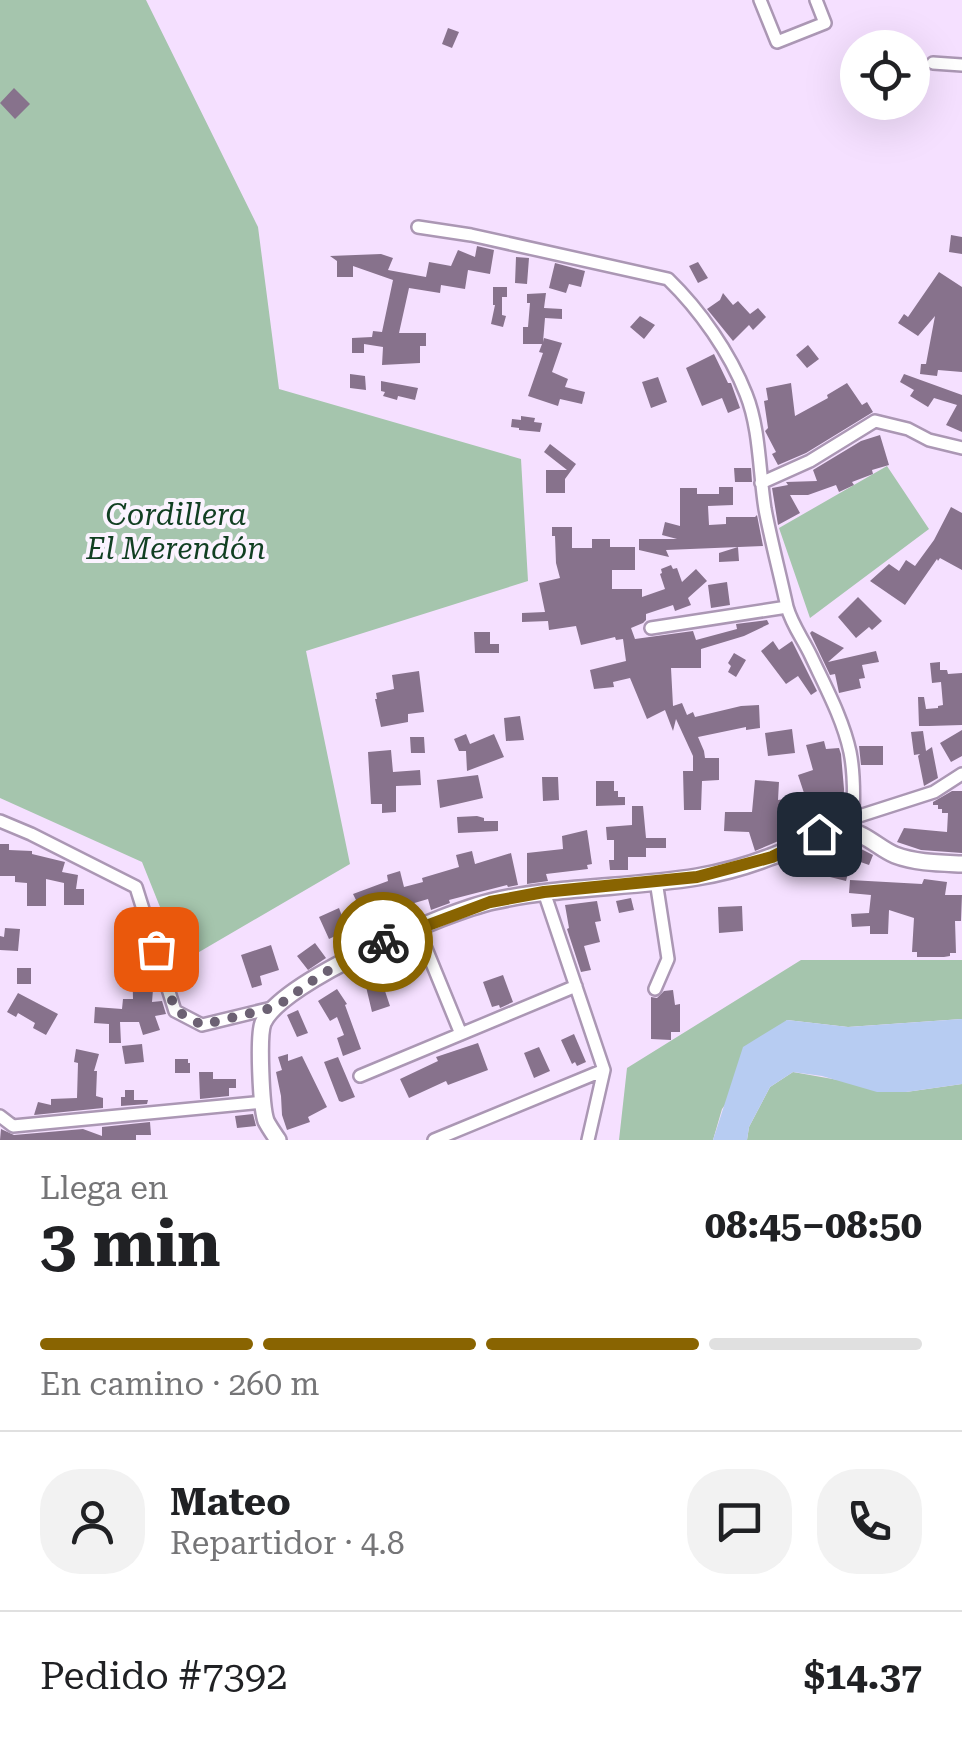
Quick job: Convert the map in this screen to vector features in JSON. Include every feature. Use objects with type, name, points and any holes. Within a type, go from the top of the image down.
[{"type":"street","points":[[760,0],[777,42],[825,22],[816,0]]},
{"type":"street","points":[[933,63],[962,65]]},
{"type":"street","points":[[418,226],[668,279],[705,322],[746,395],[754,423],[766,513],[791,621],[837,713],[850,751],[853,824]]},
{"type":"street","points":[[761,483],[810,461],[875,421],[962,448]]},
{"type":"street","points":[[651,628],[787,607]]},
{"type":"street","points":[[278,1140],[266,1120],[263,1102],[262,1024],[276,1007],[322,974],[372,947],[490,902],[544,892],[697,877],[772,857],[819,834],[934,792],[962,774]]},
{"type":"street","points":[[0,822],[136,887],[175,1010],[202,1025],[276,1007]]},
{"type":"street","points":[[853,824],[894,855],[962,864]]},
{"type":"street","points":[[655,989],[668,959],[656,881]]},
{"type":"street","points":[[544,892],[604,1070],[588,1140]]},
{"type":"street","points":[[418,928],[460,1034]]},
{"type":"street","points":[[360,1076],[576,986]]},
{"type":"street","points":[[434,1140],[604,1070]]},
{"type":"street","points":[[0,1116],[12,1126],[263,1102]]},
{"type":"green space","name":"Cordillera El Merendón","points":[[0,0],[146,0],[258,227],[279,389],[521,459],[528,581],[306,651],[350,864],[182,962],[142,862],[0,798]]},
{"type":"green space","points":[[887,466],[929,529],[810,618],[779,528]]},
{"type":"green space","points":[[801,960],[962,960],[962,1019],[848,1027],[787,1020],[722,1109],[713,1140],[619,1140],[627,1068]]},
{"type":"green space","points":[[793,1072],[906,1092],[962,1084],[962,1140],[747,1140],[749,1127],[770,1087]]},
{"type":"water","points":[[962,1019],[962,1084],[877,1092],[793,1072],[770,1087],[749,1127],[747,1140],[713,1140],[743,1047],[787,1020],[848,1027]]},
{"type":"building","points":[[448,28],[459,32],[452,48],[442,44]]},
{"type":"building","points":[[14,88],[30,104],[15,119],[0,103]]},
{"type":"building","points":[[951,235],[962,237],[962,254],[949,252]]},
{"type":"building","points":[[477,246],[494,250],[490,274],[468,270],[465,289],[441,285],[440,293],[409,288],[399,333],[426,333],[426,346],[420,346],[420,363],[382,365],[383,347],[364,344],[364,353],[352,353],[352,338],[382,332],[393,280],[353,266],[353,277],[337,277],[337,261],[330,256],[381,254],[393,258],[388,270],[426,277],[429,262],[451,266],[458,250],[475,257]]},
{"type":"building","points":[[516,257],[529,258],[527,284],[515,283]]},
{"type":"building","points":[[698,262],[708,278],[698,283],[689,266]]},
{"type":"building","points":[[555,263],[585,271],[581,287],[569,284],[566,293],[549,288]]},
{"type":"building","points":[[939,272],[962,287],[962,372],[938,370],[937,376],[920,374],[921,364],[926,364],[935,316],[918,336],[898,323],[904,314],[908,317]]},
{"type":"building","points":[[493,287],[507,287],[507,297],[502,297],[502,315],[506,316],[503,327],[491,324]]},
{"type":"building","points":[[546,293],[544,308],[562,309],[562,319],[545,318],[543,342],[544,338],[562,343],[552,372],[568,379],[565,387],[585,392],[582,404],[560,399],[558,406],[528,396],[543,353],[539,352],[542,344],[523,344],[530,303],[527,294]]},
{"type":"building","points":[[723,293],[733,305],[738,301],[750,314],[758,308],[766,317],[753,330],[749,325],[733,341],[707,309]]},
{"type":"building","points":[[640,316],[655,325],[644,339],[630,327]]},
{"type":"building","points":[[808,345],[819,359],[807,368],[796,355]]},
{"type":"building","points":[[714,354],[740,408],[728,413],[722,398],[702,406],[686,368]]},
{"type":"building","points":[[350,374],[365,376],[366,390],[350,388]]},
{"type":"building","points":[[904,374],[962,395],[962,432],[946,425],[957,405],[934,398],[928,407],[910,396],[914,390],[900,382]]},
{"type":"building","points":[[658,377],[667,402],[651,408],[642,382]]},
{"type":"building","points":[[381,381],[418,388],[415,400],[383,396]]},
{"type":"building","points":[[791,383],[795,416],[847,383],[862,405],[867,402],[873,412],[806,453],[778,465],[765,431],[766,388]]},
{"type":"building","points":[[521,416],[542,423],[540,432],[511,427],[512,419],[521,420]]},
{"type":"building","points":[[880,435],[889,465],[872,470],[873,474],[839,492],[836,485],[808,495],[790,495],[800,513],[778,525],[772,488],[788,485],[786,482],[817,481],[813,470],[861,441]]},
{"type":"building","points":[[550,444],[576,464],[565,479],[565,493],[546,493],[546,470],[567,470],[544,452]]},
{"type":"building","points":[[734,468],[751,468],[752,482],[735,482]]},
{"type":"building","points":[[719,487],[733,487],[733,505],[708,506],[709,525],[726,524],[726,517],[757,515],[763,546],[666,550],[669,557],[639,550],[639,539],[677,539],[662,535],[665,522],[680,526],[680,488],[697,488],[697,494],[719,494]]},
{"type":"building","points":[[951,507],[962,513],[962,570],[937,559],[905,605],[870,581],[889,564],[899,571],[906,560],[915,566]]},
{"type":"building","points":[[552,527],[572,527],[572,548],[592,548],[592,539],[610,539],[610,547],[635,547],[635,570],[612,570],[612,589],[642,589],[642,597],[665,589],[661,569],[671,565],[677,568],[682,582],[696,569],[707,581],[688,598],[691,605],[675,611],[673,605],[646,614],[643,623],[631,628],[635,639],[693,631],[696,640],[737,629],[736,624],[767,620],[769,624],[744,636],[701,649],[701,668],[671,668],[673,706],[682,703],[687,715],[693,712],[695,717],[759,705],[760,728],[746,727],[698,737],[705,758],[719,758],[719,780],[702,781],[701,810],[684,810],[683,771],[693,771],[693,756],[676,719],[673,731],[665,710],[647,719],[630,678],[613,682],[614,687],[594,689],[590,670],[626,661],[623,639],[615,637],[581,645],[576,626],[549,630],[548,621],[522,622],[522,613],[545,612],[539,583],[560,578]]},
{"type":"building","points":[[738,547],[739,561],[719,562],[719,553]]},
{"type":"building","points":[[727,582],[730,605],[711,608],[708,585]]},
{"type":"building","points":[[858,597],[882,621],[856,638],[838,617]]},
{"type":"building","points":[[812,631],[844,648],[828,662],[876,651],[879,662],[862,665],[865,678],[859,679],[861,688],[839,693],[835,674],[830,675]]},
{"type":"building","points":[[474,632],[490,632],[490,644],[499,644],[499,653],[475,653]]},
{"type":"building","points":[[773,641],[779,650],[792,641],[817,691],[811,695],[798,676],[786,684],[761,651]]},
{"type":"building","points":[[734,653],[746,660],[736,677],[728,672]]},
{"type":"building","points":[[940,662],[940,670],[947,670],[948,674],[962,673],[962,725],[919,726],[918,697],[924,697],[926,709],[943,705],[941,682],[932,683],[930,663]]},
{"type":"building","points":[[419,671],[424,712],[408,714],[408,722],[381,727],[376,693],[394,689],[392,675]]},
{"type":"building","points":[[520,716],[524,740],[506,741],[504,718]]},
{"type":"building","points":[[792,729],[795,753],[768,756],[765,733]]},
{"type":"building","points":[[962,730],[962,756],[951,762],[940,743]]},
{"type":"building","points":[[923,731],[926,751],[932,747],[938,778],[924,786],[920,754],[914,755],[911,732]]},
{"type":"building","points":[[466,734],[470,744],[494,734],[504,757],[467,771],[466,751],[459,751],[454,739]]},
{"type":"building","points":[[410,737],[424,737],[425,753],[411,753]]},
{"type":"building","points":[[824,741],[826,749],[839,748],[841,754],[843,820],[807,822],[809,828],[755,851],[749,832],[724,831],[725,812],[752,812],[755,780],[779,782],[778,800],[805,796],[798,775],[813,770],[806,745]]},
{"type":"building","points":[[859,746],[883,746],[883,765],[861,765]]},
{"type":"building","points":[[391,750],[393,772],[420,770],[421,785],[396,786],[396,812],[382,813],[382,804],[371,804],[368,752]]},
{"type":"building","points":[[478,775],[483,798],[440,808],[437,780]]},
{"type":"building","points":[[542,777],[558,777],[559,800],[543,801]]},
{"type":"building","points":[[596,781],[614,781],[614,791],[618,791],[618,797],[625,797],[625,805],[596,806]]},
{"type":"building","points":[[952,791],[962,791],[962,853],[921,850],[897,842],[904,828],[947,832],[948,813],[942,813],[933,802]]},
{"type":"building","points":[[632,806],[643,806],[646,838],[666,838],[666,848],[646,848],[646,857],[628,857],[628,870],[610,870],[614,840],[607,840],[606,827],[632,825]]},
{"type":"building","points":[[477,816],[484,821],[498,821],[498,831],[458,833],[457,817]]},
{"type":"building","points":[[587,830],[592,864],[587,865],[588,869],[546,874],[548,881],[527,884],[527,853],[563,849],[562,836]]},
{"type":"building","points":[[0,844],[9,844],[9,850],[32,851],[65,862],[62,872],[78,875],[76,889],[84,889],[84,905],[64,905],[64,883],[46,879],[46,906],[27,906],[27,883],[15,882],[15,876],[0,876]]},
{"type":"building","points":[[857,847],[873,855],[869,865],[852,859]]},
{"type":"building","points":[[472,851],[475,864],[511,853],[518,885],[449,900],[450,903],[431,910],[428,899],[411,904],[413,912],[407,917],[389,922],[390,926],[366,937],[360,924],[329,939],[319,917],[339,908],[342,916],[360,908],[353,894],[388,881],[387,875],[400,871],[404,887],[423,882],[422,878],[459,867],[456,855]]},
{"type":"building","points":[[822,864],[849,869],[846,881],[822,875]]},
{"type":"building","points":[[924,879],[947,882],[945,895],[962,895],[961,921],[955,921],[956,953],[917,957],[917,952],[912,952],[914,918],[889,910],[888,934],[870,934],[870,926],[852,927],[851,914],[869,913],[871,895],[849,893],[850,880],[922,884]]},
{"type":"building","points":[[631,898],[634,910],[619,913],[616,901]]},
{"type":"building","points":[[597,901],[601,921],[595,922],[600,942],[584,946],[591,970],[581,972],[567,929],[565,905]]},
{"type":"building","points":[[742,906],[743,931],[719,933],[718,907]]},
{"type":"building","points":[[5,928],[20,929],[18,951],[0,950],[0,936],[4,937]]},
{"type":"building","points":[[315,943],[326,958],[308,970],[297,956]]},
{"type":"building","points":[[271,945],[279,970],[260,976],[262,985],[252,988],[241,955]]},
{"type":"building","points":[[149,958],[154,977],[152,1002],[162,1001],[166,1014],[155,1016],[160,1030],[143,1035],[139,1022],[120,1022],[121,1043],[109,1043],[109,1024],[94,1023],[95,1007],[122,1009],[123,999],[133,999],[132,959]]},
{"type":"building","points":[[17,968],[31,968],[31,984],[17,984]]},
{"type":"building","points":[[382,969],[390,1006],[372,1012],[363,974]]},
{"type":"building","points":[[503,975],[513,1002],[492,1007],[483,982]]},
{"type":"building","points":[[337,989],[347,1004],[361,1049],[343,1056],[337,1038],[344,1035],[337,1017],[330,1021],[318,1001]]},
{"type":"building","points":[[673,990],[675,1005],[680,1004],[680,1032],[671,1032],[671,1040],[651,1039],[651,997]]},
{"type":"building","points":[[18,993],[58,1014],[46,1035],[33,1028],[35,1023],[18,1013],[16,1017],[7,1012]]},
{"type":"building","points":[[298,1010],[308,1033],[297,1037],[287,1015]]},
{"type":"building","points":[[574,1034],[586,1062],[577,1066],[572,1064],[561,1040]]},
{"type":"building","points":[[478,1043],[488,1070],[448,1085],[446,1081],[409,1098],[400,1079],[438,1061],[436,1057]]},
{"type":"building","points":[[142,1044],[144,1062],[125,1064],[122,1046]]},
{"type":"building","points":[[539,1047],[550,1071],[534,1078],[524,1053]]},
{"type":"building","points":[[76,1049],[99,1054],[94,1071],[96,1096],[103,1098],[103,1108],[34,1115],[38,1102],[51,1105],[51,1099],[77,1098]]},
{"type":"building","points":[[288,1054],[288,1061],[302,1056],[327,1107],[308,1117],[310,1122],[287,1130],[276,1072],[282,1070],[278,1057]]},
{"type":"building","points":[[338,1057],[355,1097],[342,1102],[324,1062]]},
{"type":"building","points":[[175,1059],[188,1059],[190,1073],[175,1073]]},
{"type":"building","points":[[199,1072],[213,1072],[213,1079],[236,1079],[236,1088],[229,1088],[229,1096],[200,1099]]},
{"type":"building","points":[[125,1090],[134,1090],[134,1100],[148,1100],[147,1104],[121,1106]]},
{"type":"building","points":[[253,1114],[256,1126],[237,1128],[235,1116]]},
{"type":"building","points":[[150,1122],[151,1135],[136,1135],[136,1140],[0,1140],[1,1129],[14,1135],[83,1129],[102,1136],[102,1127]]},
{"type":"way so far","points":[[156,949],[175,1010],[202,1025],[276,1007],[322,974],[383,942]]},
{"type":"route","points":[[383,942],[490,902],[544,892],[697,877],[772,857],[819,834]]}]
